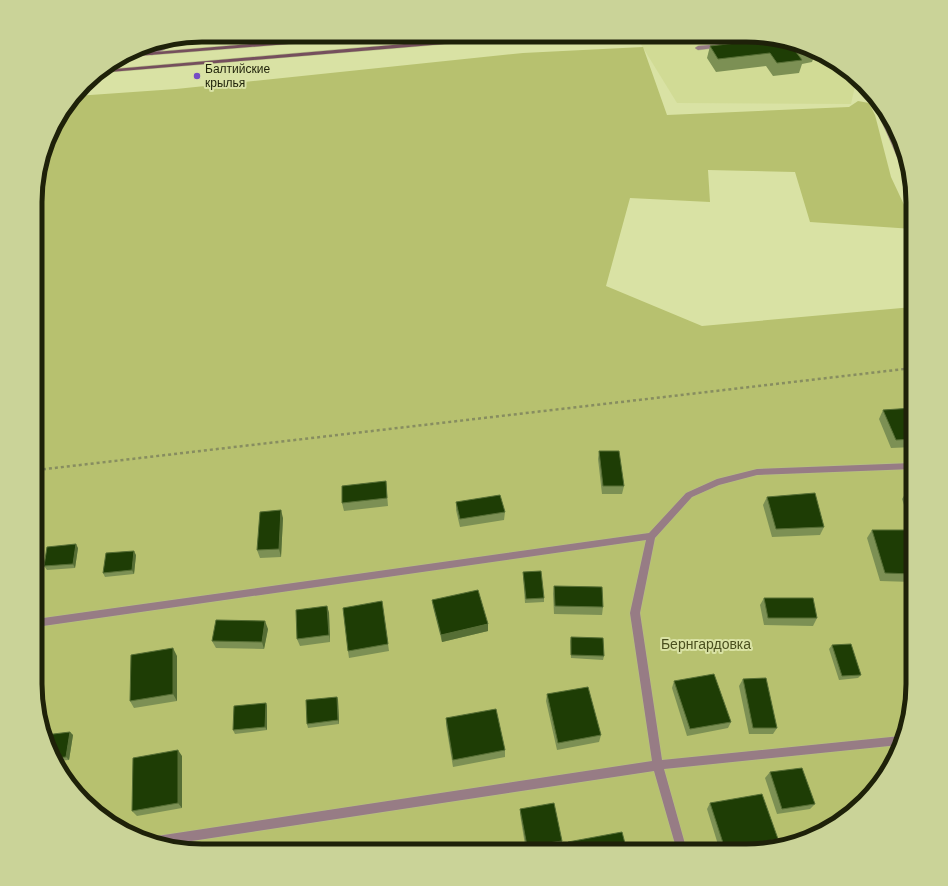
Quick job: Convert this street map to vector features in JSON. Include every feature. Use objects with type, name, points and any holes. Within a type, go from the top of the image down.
[{"type":"main road","points":[[139,55],[287,42]]},
{"type":"main road","points":[[110,71],[448,42]]},
{"type":"street","points":[[150,54],[172,45]]},
{"type":"street","points":[[698,48],[728,45]]},
{"type":"street","points":[[680,844],[658,765],[636,613],[651,536],[689,495],[717,482],[757,472],[906,466]]},
{"type":"street","points":[[42,622],[651,536]]},
{"type":"street","points":[[165,840],[658,765],[895,740]]},
{"type":"path","points":[[42,469],[906,369]]},
{"type":"shaded area","points":[[639,42],[756,42],[787,47],[826,63],[855,86],[851,104],[677,103]]},
{"type":"green space","name":"Бернгардовка","points":[[643,47],[667,115],[849,107],[858,101],[869,103],[875,115],[891,177],[906,209],[906,229],[810,222],[795,172],[708,170],[710,202],[630,198],[606,286],[702,326],[906,308],[906,694],[901,725],[885,764],[859,797],[826,823],[787,839],[756,844],[192,844],[161,839],[122,823],[89,797],[63,764],[47,725],[42,694],[42,192],[47,161],[63,122],[83,95],[176,89],[523,53]]},
{"type":"building","points":[[745,42],[767,43],[787,47],[799,52],[796,52],[802,60],[777,63],[770,53],[718,59],[710,46]]},
{"type":"building","points":[[906,408],[906,439],[896,440],[883,410]]},
{"type":"building","points":[[599,451],[619,451],[624,486],[603,486]]},
{"type":"building","points":[[386,481],[387,498],[342,503],[342,486]]},
{"type":"building","points":[[815,493],[824,527],[776,529],[767,497]]},
{"type":"building","points":[[500,495],[505,512],[460,519],[456,502]]},
{"type":"building","points":[[281,510],[279,549],[257,550],[260,512]]},
{"type":"building","points":[[872,530],[906,530],[906,574],[885,573]]},
{"type":"building","points":[[76,544],[73,564],[44,566],[47,547]]},
{"type":"building","points":[[134,551],[132,570],[103,573],[106,553]]},
{"type":"building","points":[[541,571],[544,598],[526,599],[523,572]]},
{"type":"building","points":[[554,586],[602,587],[603,607],[555,606]]},
{"type":"building","points":[[478,590],[488,624],[441,635],[432,600]]},
{"type":"building","points":[[764,598],[813,598],[817,618],[768,618]]},
{"type":"building","points":[[382,601],[388,644],[348,651],[343,608]]},
{"type":"building","points":[[327,606],[329,635],[297,639],[296,610]]},
{"type":"building","points":[[216,620],[265,621],[262,642],[212,641]]},
{"type":"building","points":[[571,637],[603,638],[604,656],[571,655]]},
{"type":"building","points":[[851,644],[861,675],[842,676],[832,645]]},
{"type":"building","points":[[173,648],[173,694],[130,701],[131,655]]},
{"type":"building","points":[[714,674],[731,722],[690,729],[674,681]]},
{"type":"building","points":[[766,678],[777,728],[753,728],[743,679]]},
{"type":"building","points":[[588,687],[601,735],[558,743],[547,694]]},
{"type":"building","points":[[337,697],[338,720],[307,724],[306,700]]},
{"type":"building","points":[[266,703],[265,727],[233,730],[234,706]]},
{"type":"building","points":[[496,709],[505,750],[453,760],[446,718]]},
{"type":"building","points":[[70,732],[66,757],[60,757],[51,734]]},
{"type":"building","points":[[178,750],[178,803],[132,811],[133,758]]},
{"type":"building","points":[[802,768],[815,804],[782,809],[770,772]]},
{"type":"building","points":[[762,794],[778,839],[752,844],[723,844],[710,803]]},
{"type":"building","points":[[554,803],[562,841],[541,844],[527,844],[520,809]]},
{"type":"building","points":[[622,832],[625,844],[568,844],[568,842]]},
{"type":"place","name":"Балтийские крылья","points":[[197,76]]}]
